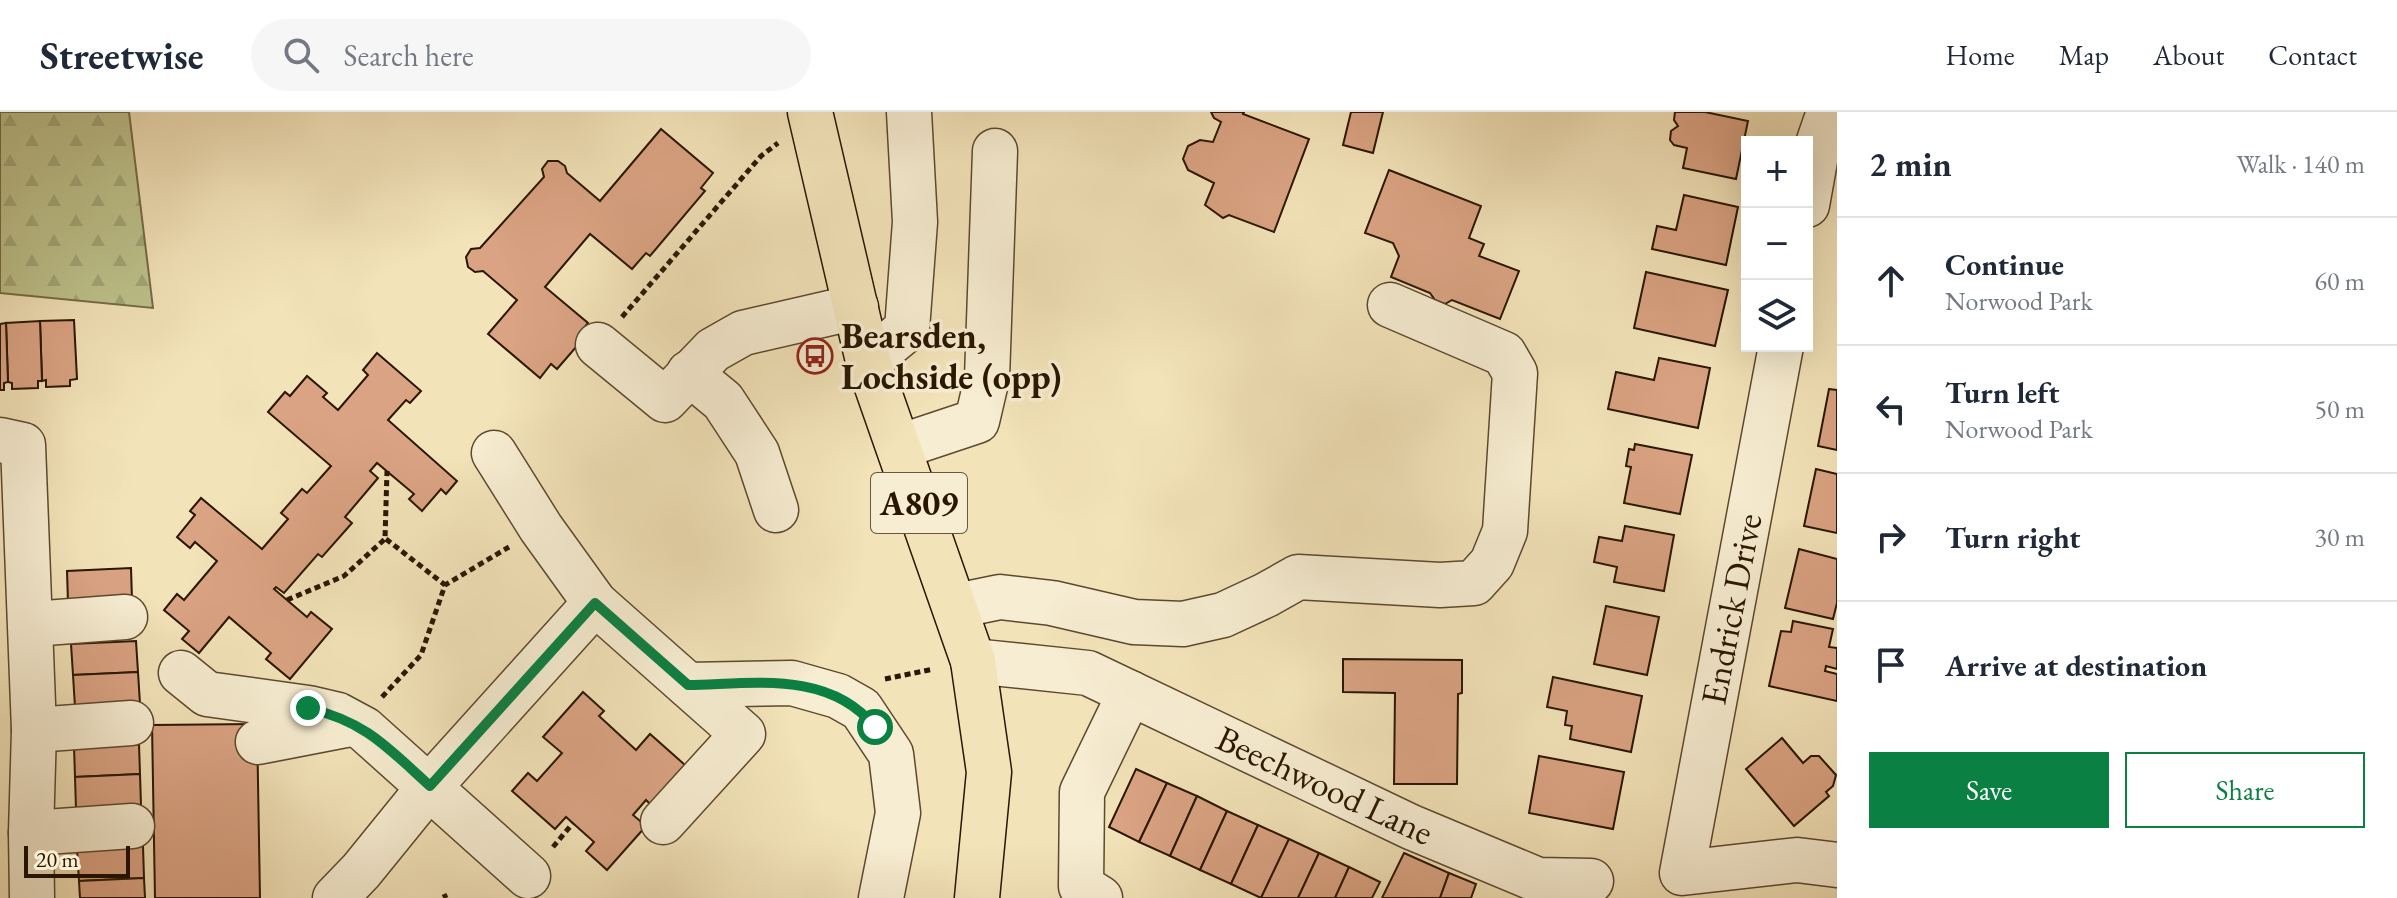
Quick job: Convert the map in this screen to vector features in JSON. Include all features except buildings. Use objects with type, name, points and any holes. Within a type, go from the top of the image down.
[{"type":"main road","name":"A809","points":[[811,115],[868,361],[973,661],[989,772],[977,898]]},
{"type":"street","points":[[868,361],[907,329],[915,222],[909,112]]},
{"type":"street","points":[[1813,172],[1829,112]]},
{"type":"street","points":[[899,447],[977,421],[987,378],[995,151]]},
{"type":"street","points":[[956,606],[1000,597],[1052,603],[1134,622],[1183,624],[1223,615],[1298,577],[1440,585],[1474,583],[1492,563],[1505,531],[1515,373],[1504,354],[1390,305]]},
{"type":"street","points":[[598,345],[665,400],[713,350],[743,333],[856,307]]},
{"type":"street","name":"Endrick Drive","points":[[1780,352],[1682,873],[1797,860],[1837,865]]},
{"type":"street","points":[[689,373],[723,401],[757,453],[776,510]]},
{"type":"street","points":[[0,440],[23,445],[32,624],[32,898]]},
{"type":"street","points":[[494,453],[541,528],[595,603],[743,734],[663,822]]},
{"type":"street","points":[[335,898],[430,786],[595,603]]},
{"type":"street","points":[[32,624],[125,617]]},
{"type":"street","name":"Beechwood Lane","points":[[973,661],[1088,673],[1411,827],[1538,880],[1591,881]]},
{"type":"street","points":[[181,673],[207,694],[308,708],[338,715],[356,724],[380,741],[528,876]]},
{"type":"street","points":[[688,685],[792,683],[838,696],[861,709],[891,754],[898,813],[881,898]]},
{"type":"street","points":[[1100,898],[1081,886],[1082,792],[1130,693]]},
{"type":"street","points":[[34,730],[131,723]]},
{"type":"street","points":[[258,742],[356,724]]},
{"type":"street","points":[[31,833],[132,826]]},
{"type":"path","points":[[598,345],[761,156],[811,115]]},
{"type":"path","points":[[287,600],[344,576],[385,539],[387,471]]},
{"type":"path","points":[[356,724],[421,655],[445,585],[541,528]]},
{"type":"path","points":[[385,539],[445,585]]},
{"type":"path","points":[[861,709],[878,680],[973,661]]},
{"type":"green space","points":[[0,112],[129,112],[153,308],[0,293]]},
{"type":"place","name":"Bearsden, Lochside (opp)","points":[[815,356]]},
{"type":"route","points":[[308,708],[338,715],[364,729],[430,786],[595,603],[688,685],[792,683],[838,696],[861,709],[875,727]]}]
